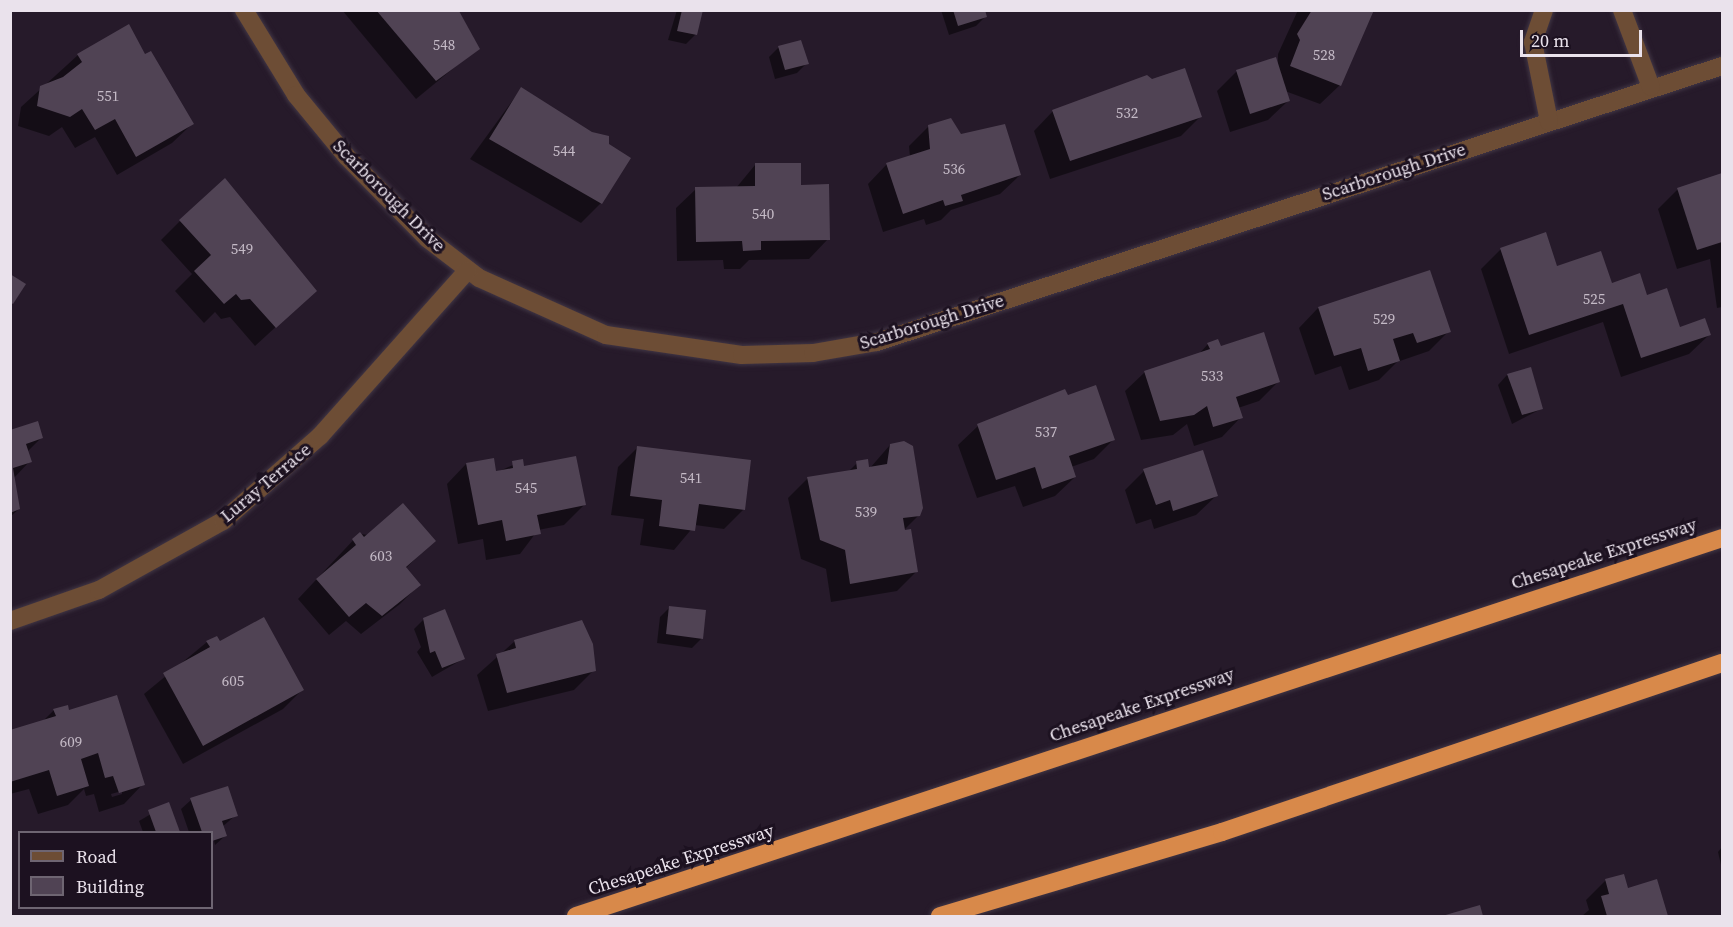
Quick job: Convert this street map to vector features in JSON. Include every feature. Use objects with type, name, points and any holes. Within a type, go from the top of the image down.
[{"type":"highway","name":"Chesapeake Expressway","points":[[576,916],[1722,538]]},
{"type":"highway","points":[[940,916],[1222,832],[1722,663]]},
{"type":"street","name":"Scarborough Drive","points":[[244,10],[297,95],[347,157],[428,238],[468,270],[532,305],[606,335],[683,351],[813,353],[888,338],[1651,87],[1722,66]]},
{"type":"street","points":[[1544,10],[1533,42],[1550,121]]},
{"type":"street","points":[[1622,10],[1651,87]]},
{"type":"street","name":"Luray Terrace","points":[[10,621],[99,590],[223,520],[320,436],[468,270]]},
{"type":"building","points":[[376,10],[459,11],[480,49],[436,81]]},
{"type":"building","points":[[682,10],[703,10],[697,35],[677,31]]},
{"type":"building","points":[[953,10],[985,10],[987,17],[958,26]]},
{"type":"building","points":[[1312,10],[1374,10],[1341,86],[1290,66],[1300,40],[1297,34]]},
{"type":"building","points":[[129,24],[145,54],[151,51],[194,124],[136,157],[115,119],[95,130],[82,109],[70,117],[37,106],[40,86],[63,77],[82,62],[77,54]]},
{"type":"building","points":[[801,40],[809,64],[785,70],[778,46]]},
{"type":"building","points":[[1276,57],[1290,101],[1250,114],[1236,70]]},
{"type":"building","points":[[1185,68],[1202,117],[1070,161],[1052,110],[1147,75],[1152,79]]},
{"type":"building","points":[[521,87],[592,132],[609,136],[609,144],[631,158],[602,204],[489,139]]},
{"type":"building","points":[[951,118],[961,134],[1005,124],[1021,175],[961,195],[963,201],[945,206],[943,200],[903,214],[886,163],[930,149],[928,125]]},
{"type":"building","points":[[755,163],[801,163],[801,185],[829,184],[830,240],[761,241],[761,250],[743,251],[742,241],[696,242],[695,187],[755,186]]},
{"type":"building","points":[[1722,173],[1722,242],[1697,250],[1677,188]]},
{"type":"building","points":[[225,178],[317,291],[276,328],[250,299],[241,300],[236,294],[224,304],[194,271],[211,255],[179,220]]},
{"type":"building","points":[[1546,232],[1557,266],[1601,251],[1612,283],[1640,273],[1647,295],[1667,288],[1680,327],[1705,318],[1711,335],[1641,358],[1623,304],[1529,335],[1500,248]]},
{"type":"building","points":[[1430,270],[1451,332],[1417,343],[1413,333],[1393,339],[1400,361],[1368,371],[1361,348],[1334,356],[1318,307]]},
{"type":"building","points":[[10,274],[26,284],[13,304],[10,302]]},
{"type":"building","points":[[1264,332],[1280,382],[1236,397],[1243,418],[1213,427],[1207,406],[1194,415],[1160,421],[1144,371],[1210,349],[1207,343],[1218,339],[1221,346]]},
{"type":"building","points":[[1531,367],[1543,409],[1522,415],[1507,374]]},
{"type":"building","points":[[1096,385],[1115,440],[1069,456],[1076,477],[1042,489],[1035,467],[996,480],[977,424],[1065,389],[1068,395]]},
{"type":"building","points":[[38,421],[43,438],[26,444],[32,462],[13,468],[20,509],[10,513],[10,430]]},
{"type":"building","points":[[904,441],[913,446],[923,508],[920,516],[903,518],[905,530],[911,529],[918,572],[850,584],[845,550],[820,540],[807,477],[857,469],[856,461],[868,459],[869,467],[887,464],[890,444]]},
{"type":"building","points":[[637,446],[751,460],[745,510],[699,504],[695,531],[659,526],[662,500],[630,496]]},
{"type":"building","points":[[1203,450],[1218,496],[1173,511],[1170,500],[1156,505],[1143,469]]},
{"type":"building","points":[[576,456],[586,505],[537,515],[541,534],[506,541],[502,520],[478,525],[466,463],[494,458],[496,471],[513,468],[512,461],[523,459],[524,466]]},
{"type":"building","points":[[403,503],[436,541],[406,567],[421,585],[382,616],[366,603],[349,617],[316,579],[356,545],[352,539],[360,532],[364,537]]},
{"type":"building","points":[[669,606],[706,610],[703,639],[666,634]]},
{"type":"building","points":[[445,609],[465,659],[442,668],[435,651],[430,653],[423,618]]},
{"type":"building","points":[[264,617],[304,690],[203,746],[163,673],[210,647],[206,641],[217,636],[220,641]]},
{"type":"building","points":[[582,620],[593,644],[596,671],[507,693],[496,654],[516,648],[514,640]]},
{"type":"building","points":[[117,695],[145,785],[119,793],[113,776],[105,778],[98,753],[81,759],[89,786],[57,796],[49,770],[10,782],[10,730],[56,716],[53,709],[68,705],[69,710]]},
{"type":"building","points":[[228,786],[238,816],[222,821],[227,836],[213,841],[213,831],[202,831],[190,798]]},
{"type":"building","points":[[169,802],[180,831],[156,831],[148,810]]},
{"type":"building","points":[[1624,874],[1628,888],[1657,879],[1668,916],[1607,916],[1601,896],[1609,894],[1605,879]]},
{"type":"building","points":[[1480,905],[1483,916],[1442,916]]}]
